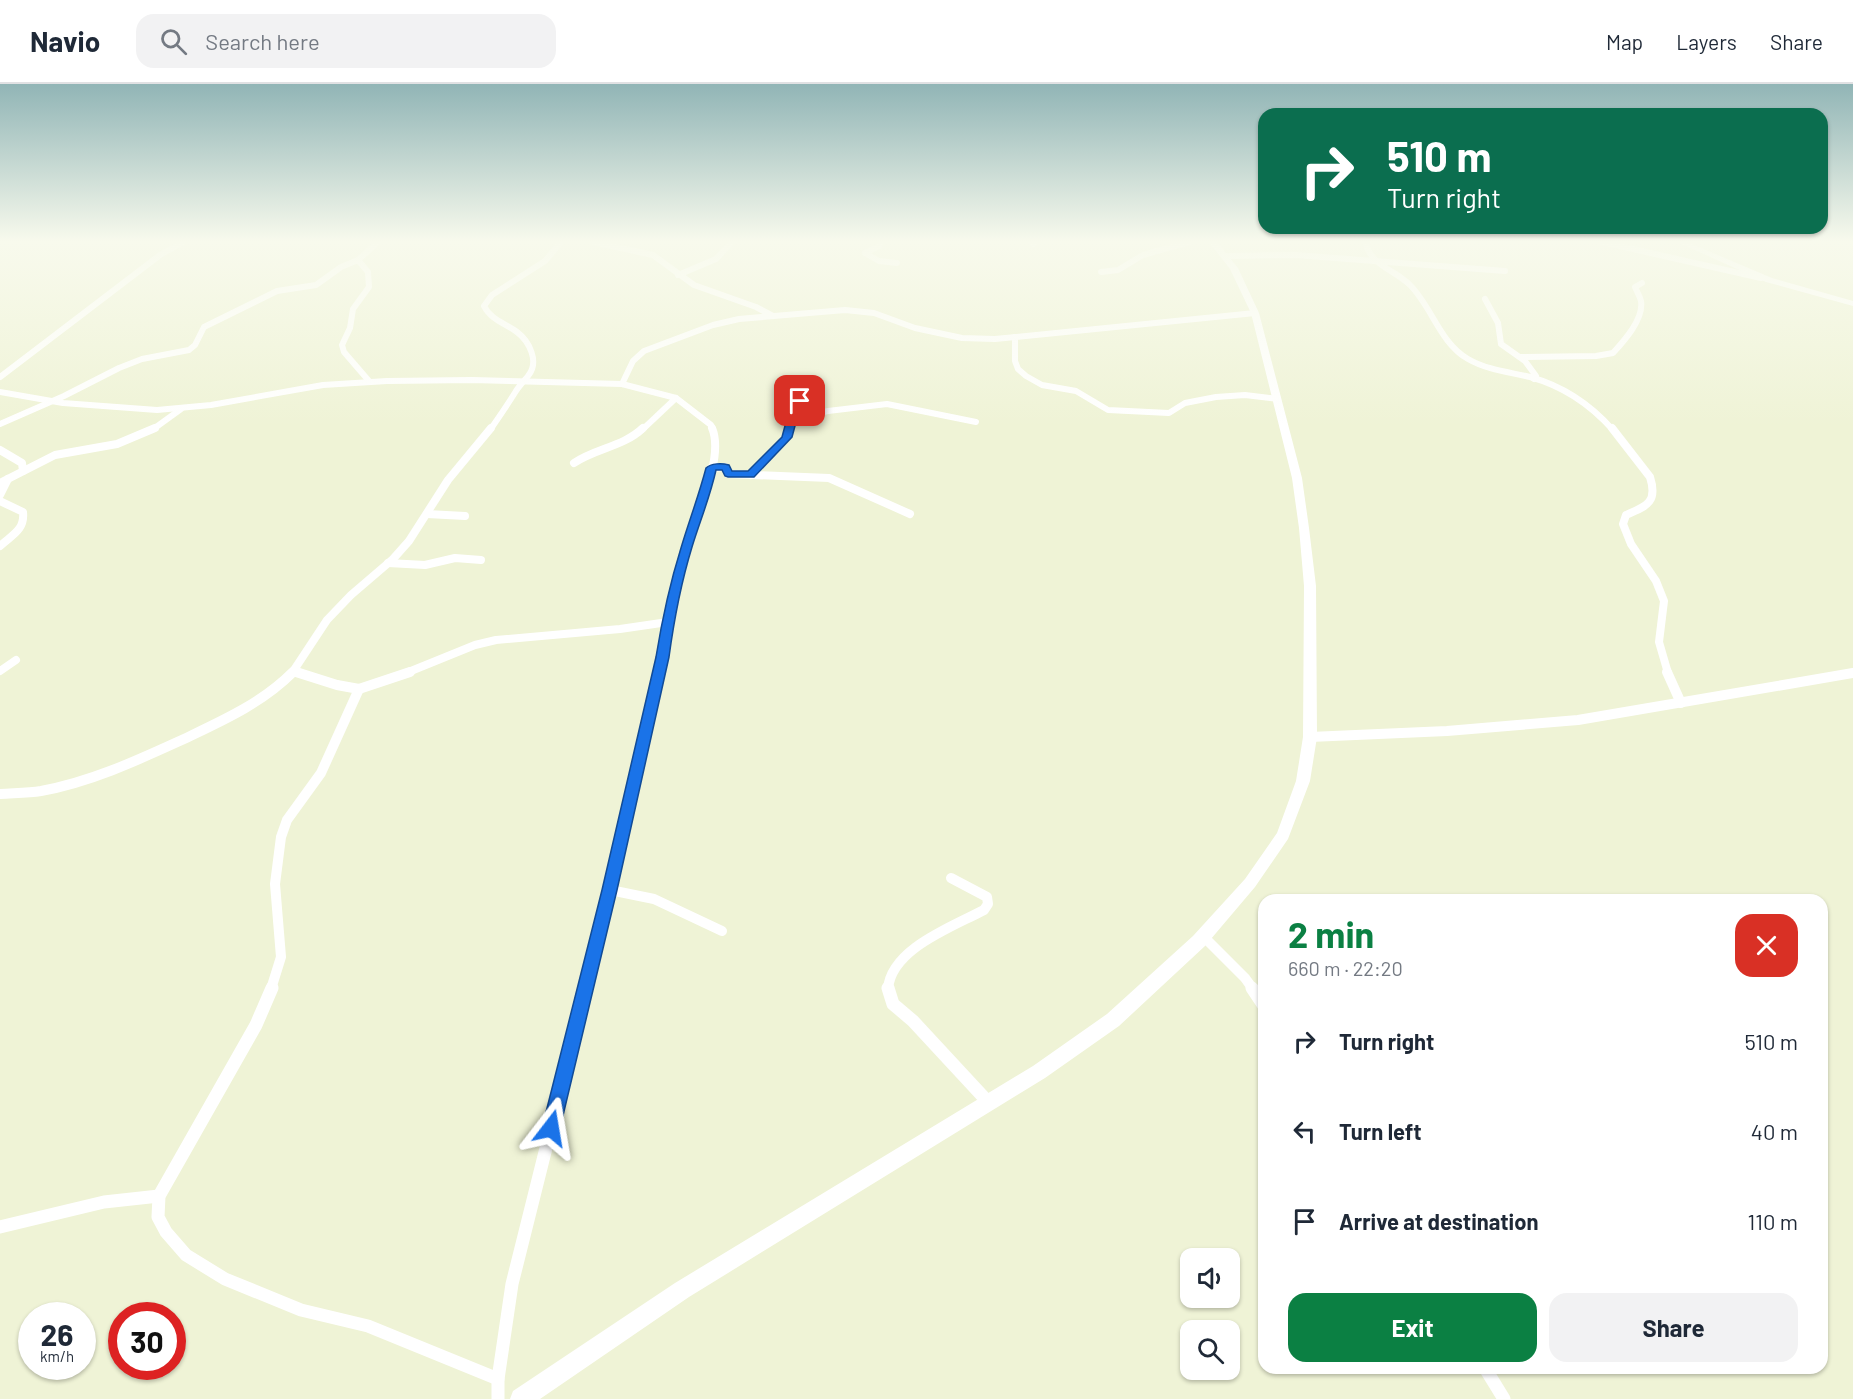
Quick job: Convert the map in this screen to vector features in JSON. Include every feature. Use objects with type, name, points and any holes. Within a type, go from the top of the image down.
[{"type":"main road","points":[[521,1399],[682,1290],[1039,1072],[1113,1020],[1203,936],[1250,883],[1283,835],[1303,781],[1310,737],[1310,586],[1297,478],[1255,313],[1250,303]]},
{"type":"street","points":[[0,377],[98,303]]},
{"type":"street","points":[[0,424],[134,362],[189,350],[195,345],[204,327],[252,303]]},
{"type":"street","points":[[357,303],[353,309],[350,328],[342,345],[344,352],[369,381]]},
{"type":"street","points":[[0,794],[40,791],[131,763],[244,711],[278,687],[294,671],[313,638],[327,620],[409,541],[448,480],[489,432],[522,382],[532,371],[532,353],[529,344],[512,327],[488,314],[484,306],[486,303]]},
{"type":"street","points":[[746,303],[773,316]]},
{"type":"street","points":[[1422,303],[1451,345],[1467,358],[1497,370],[1553,384],[1594,412],[1616,432],[1650,477],[1653,483],[1653,500],[1650,504],[1626,515],[1623,524],[1629,539],[1659,588],[1664,602],[1659,626],[1659,643],[1681,702]]},
{"type":"street","points":[[1487,303],[1498,323],[1501,344],[1521,357],[1534,371],[1536,375],[1534,379]]},
{"type":"street","points":[[1521,357],[1596,356],[1613,353],[1631,332],[1641,303]]},
{"type":"street","points":[[622,384],[633,361],[644,351],[713,325],[739,319],[825,310],[863,311],[915,328],[962,338],[995,339],[1255,313]]},
{"type":"street","points":[[1015,337],[1015,361],[1018,369],[1026,376],[1042,385],[1076,391],[1108,410],[1169,413],[1185,403],[1216,397],[1245,395],[1278,399]]},
{"type":"street","points":[[2,391],[52,401],[121,409],[168,410],[315,386],[369,381],[622,384],[676,398],[711,425],[716,445],[711,468],[704,498],[687,547],[668,622],[610,890],[512,1284],[498,1379],[498,1399]]},
{"type":"street","points":[[751,475],[787,437],[794,411],[808,386]]},
{"type":"street","points":[[573,463],[591,452],[629,441],[659,415],[665,404],[676,398]]},
{"type":"street","points":[[793,419],[828,411],[887,404],[976,422]]},
{"type":"street","points":[[0,483],[55,455],[117,444],[135,438],[156,428],[183,408]]},
{"type":"street","points":[[0,450],[22,463],[23,471]]},
{"type":"street","points":[[711,468],[725,467],[728,474],[829,478],[910,514]]},
{"type":"street","points":[[0,495],[8,479]]},
{"type":"street","points":[[0,501],[23,512],[25,521],[22,529],[0,546]]},
{"type":"street","points":[[427,514],[465,516]]},
{"type":"street","points":[[388,563],[425,565],[455,558],[481,560]]},
{"type":"street","points":[[294,671],[337,685],[359,689],[390,680],[476,645],[496,640],[620,629],[668,622]]},
{"type":"street","points":[[0,671],[16,660]]},
{"type":"street","points":[[1310,737],[1447,731],[1567,721],[1853,673]]},
{"type":"street","points":[[359,689],[321,773],[287,820],[281,837],[274,884],[281,957],[271,990],[256,1025],[159,1196],[158,1216],[166,1232],[186,1255],[225,1279],[301,1310],[368,1326],[498,1379]]},
{"type":"street","points":[[951,878],[987,897],[988,904],[984,910],[916,946],[898,963],[889,977],[888,993],[893,1004],[913,1021],[989,1103]]},
{"type":"street","points":[[610,890],[630,891],[665,901],[722,931]]},
{"type":"street","points":[[1203,936],[1245,978],[1258,997]]},
{"type":"street","points":[[0,1227],[104,1202],[159,1196]]},
{"type":"street","points":[[1489,1374],[1504,1399]]},
{"type":"route","points":[[551,1128],[610,890],[668,622],[687,547],[704,498],[711,468],[725,467],[728,474],[751,475],[787,437],[794,411],[800,401]]}]
